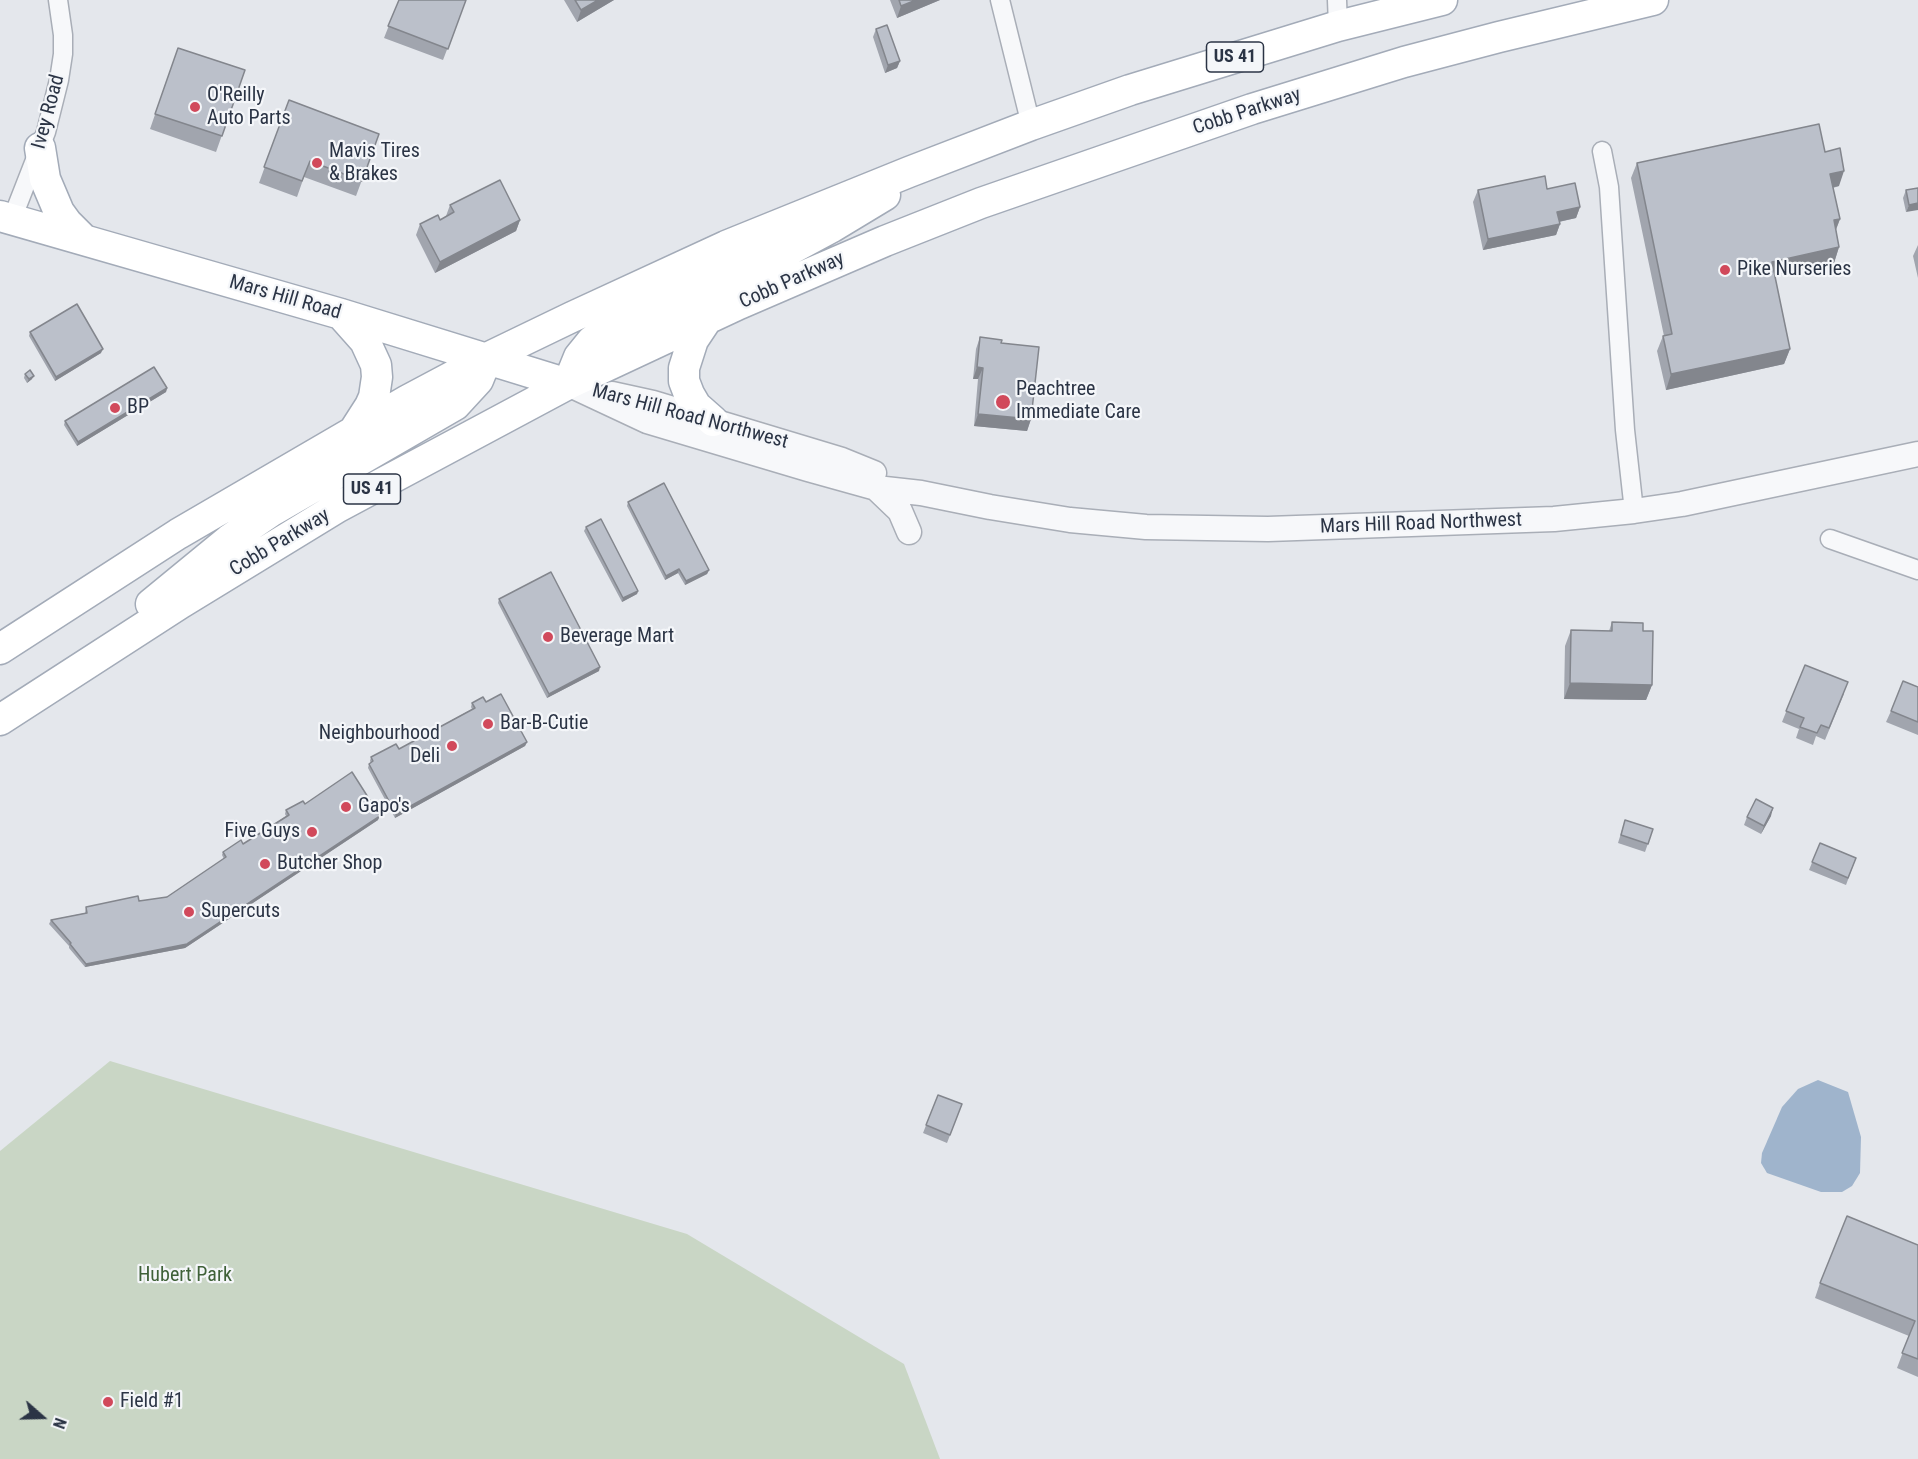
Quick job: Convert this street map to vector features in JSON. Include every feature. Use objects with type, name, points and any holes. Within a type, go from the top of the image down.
[{"type":"main road","name":"US 41","points":[[0,649],[178,534],[354,431],[488,358],[726,246],[827,203],[1031,125],[1337,13],[1442,0]]},
{"type":"main road","name":"Cobb Parkway","points":[[0,720],[181,603],[338,507],[568,384],[707,319],[885,241],[981,203],[1148,144],[1404,62],[1653,0]]},
{"type":"main road","points":[[40,148],[45,179],[59,212],[67,224],[83,239]]},
{"type":"main road","points":[[568,384],[579,357],[592,341],[600,336],[790,249],[883,196],[927,165]]},
{"type":"main road","name":"Mars Hill Road","points":[[6,218],[341,314],[568,384]]},
{"type":"main road","points":[[341,314],[365,341],[376,365],[374,397],[354,431]]},
{"type":"main road","points":[[707,319],[690,346],[684,368],[684,381],[696,406],[713,421]]},
{"type":"main road","points":[[95,658],[147,607],[254,523],[455,405],[478,380],[488,358]]},
{"type":"street","name":"Ivey Road","points":[[6,218],[40,148],[54,103],[63,54],[58,0]]},
{"type":"street","points":[[1000,0],[1031,125]]},
{"type":"street","points":[[1602,151],[1609,188],[1625,430],[1634,511]]},
{"type":"street","name":"Mars Hill Road Northwest","points":[[568,384],[647,421],[808,470],[876,488],[921,493],[1070,520],[1184,529],[1342,528],[1554,519],[1634,511],[1682,504],[1918,454]]},
{"type":"street","name":"Mars Hill Road Northwest","points":[[568,384],[653,403],[842,460],[921,493]]},
{"type":"street","points":[[876,488],[900,511],[909,532]]},
{"type":"street","points":[[1830,539],[1918,570]]},
{"type":"green space","name":"Hubert Park","points":[[110,1061],[687,1234],[904,1364],[940,1459],[0,1459],[0,1151]]},
{"type":"water","points":[[1818,1080],[1848,1092],[1861,1137],[1860,1173],[1852,1186],[1842,1192],[1821,1192],[1767,1173],[1761,1163],[1762,1153],[1782,1107],[1798,1089]]},
{"type":"building","points":[[399,0],[466,0],[448,49],[388,26]]},
{"type":"building","points":[[575,0],[598,0],[581,10]]},
{"type":"building","points":[[899,0],[916,0],[901,6]]},
{"type":"building","points":[[887,25],[900,61],[888,65],[876,29]]},
{"type":"building","name":"O'Reilly Auto Parts","points":[[178,48],[245,70],[222,136],[155,114]]},
{"type":"building","name":"Mavis Tires & Brakes","points":[[289,100],[379,134],[362,181],[310,161],[302,181],[264,167]]},
{"type":"building","name":"Pike Nurseries","points":[[1819,124],[1825,152],[1840,148],[1844,171],[1830,174],[1840,219],[1834,220],[1839,247],[1772,262],[1790,349],[1671,374],[1663,336],[1672,334],[1637,163]]},
{"type":"building","points":[[1545,176],[1547,189],[1575,183],[1580,207],[1557,212],[1560,224],[1488,239],[1478,190]]},
{"type":"building","points":[[500,180],[520,220],[440,262],[420,224],[438,215],[440,220],[454,212],[450,205]]},
{"type":"building","points":[[1918,188],[1918,203],[1909,205],[1906,190]]},
{"type":"building","points":[[77,304],[103,349],[56,377],[30,332]]},
{"type":"building","name":"Peachtree Immediate Care","points":[[980,337],[1002,340],[1001,343],[1039,347],[1031,419],[978,414],[983,368],[977,367]]},
{"type":"building","name":"BP","points":[[154,367],[167,388],[78,442],[65,421]]},
{"type":"building","points":[[30,370],[34,376],[29,379],[25,374]]},
{"type":"building","points":[[664,483],[709,570],[686,581],[679,569],[666,576],[628,502]]},
{"type":"building","points":[[601,519],[638,591],[623,598],[586,527]]},
{"type":"building","name":"Beverage Mart","points":[[551,572],[600,667],[549,694],[499,599]]},
{"type":"building","points":[[1612,622],[1643,623],[1643,631],[1653,631],[1652,685],[1570,683],[1571,630],[1612,631]]},
{"type":"building","points":[[1805,665],[1848,682],[1829,728],[1821,725],[1817,733],[1800,727],[1804,718],[1786,711]]},
{"type":"building","points":[[1903,681],[1918,687],[1918,722],[1891,711]]},
{"type":"building","points":[[501,694],[527,742],[396,814],[369,764],[373,761],[371,757],[396,744],[399,749],[475,708],[472,703],[483,697],[486,702]]},
{"type":"building","points":[[352,772],[380,816],[187,944],[86,964],[51,920],[87,913],[86,907],[138,896],[139,901],[167,897],[226,857],[223,852],[241,840],[243,844],[289,815],[286,810],[303,801],[305,804]]},
{"type":"building","points":[[1756,799],[1773,808],[1764,826],[1747,817]]},
{"type":"building","points":[[1625,820],[1653,829],[1648,844],[1621,835]]},
{"type":"building","points":[[1820,843],[1856,858],[1848,878],[1812,862]]},
{"type":"building","points":[[938,1095],[962,1104],[950,1135],[926,1125]]},
{"type":"building","points":[[1847,1216],[1918,1245],[1918,1359],[1902,1353],[1915,1321],[1820,1283]]},
{"type":"place","name":"O'Reilly Auto Parts","points":[[195,107]]},
{"type":"place","name":"Mavis Tires & Brakes","points":[[317,163]]},
{"type":"place","name":"Pike Nurseries","points":[[1725,270]]},
{"type":"place","name":"Peachtree Immediate Care","points":[[1003,402]]},
{"type":"place","name":"BP","points":[[115,408]]},
{"type":"place","name":"Beverage Mart","points":[[548,637]]},
{"type":"place","name":"Bar-B-Cutie","points":[[488,724]]},
{"type":"place","name":"Neighbourhood Deli","points":[[452,746]]},
{"type":"place","name":"Gapo's","points":[[346,807]]},
{"type":"place","name":"Five Guys","points":[[312,832]]},
{"type":"place","name":"Butcher Shop","points":[[265,864]]},
{"type":"place","name":"Supercuts","points":[[189,912]]},
{"type":"place","name":"Field #1","points":[[108,1402]]}]
